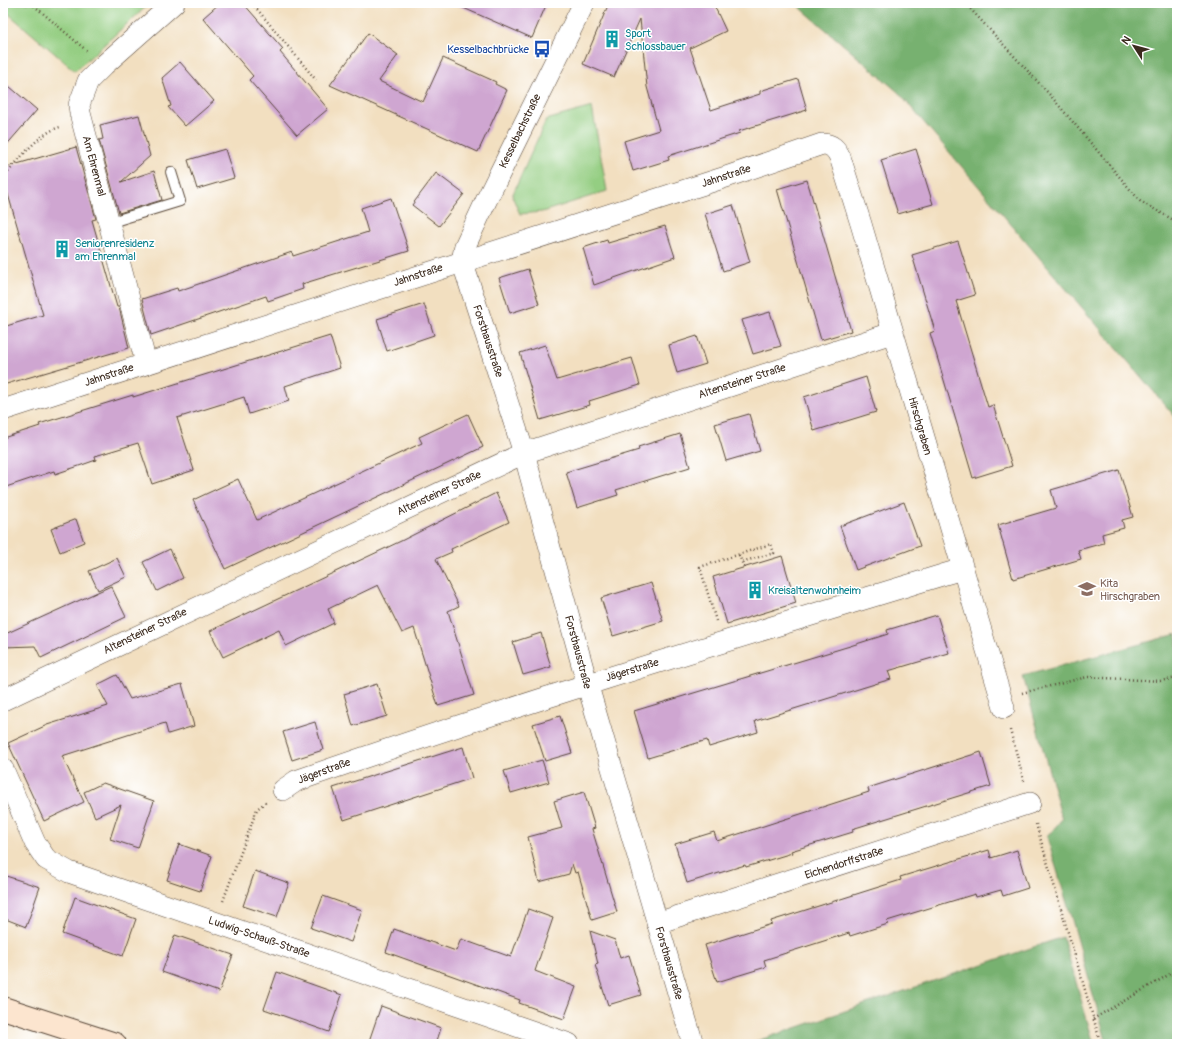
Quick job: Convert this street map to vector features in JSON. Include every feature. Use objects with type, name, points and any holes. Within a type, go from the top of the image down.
[{"type":"main road","points":[[3,1008],[86,1039],[115,1044]]},
{"type":"street","name":"Am Ehrenmal","points":[[146,363],[108,223],[79,105],[88,81],[174,3]]},
{"type":"street","name":"Kesselbachstraße","points":[[462,261],[465,246],[486,201],[584,3]]},
{"type":"street","name":"Jahnstraße","points":[[3,410],[729,176],[822,144],[832,146]]},
{"type":"street","name":"Hirschgraben","points":[[832,146],[836,150],[844,172],[1003,704]]},
{"type":"street","name":"Forsthausstraße","points":[[462,261],[524,453],[587,683],[693,1044]]},
{"type":"street","name":"Altensteiner Straße","points":[[3,700],[524,453],[892,333]]},
{"type":"street","name":"Jägerstraße","points":[[283,790],[296,780],[394,746],[587,683],[962,569]]},
{"type":"street","name":"Ludwig-Schauß-Straße","points":[[3,769],[35,843],[46,860],[69,872],[569,1044]]},
{"type":"street","name":"Eichendorffstraße","points":[[657,923],[1030,803]]},
{"type":"lane","points":[[108,223],[180,201],[172,172]]},
{"type":"path","points":[[31,3],[104,65]]},
{"type":"path","points":[[252,3],[316,80]]},
{"type":"path","points":[[965,3],[1050,95],[1140,201],[1177,222]]},
{"type":"path","points":[[3,178],[30,148],[50,130],[82,120]]},
{"type":"path","points":[[722,642],[700,567],[771,544],[774,553],[741,562]]},
{"type":"path","points":[[739,555],[744,568]]},
{"type":"path","points":[[1101,1044],[1030,803],[1003,704],[1045,686],[1087,677],[1160,681],[1177,678]]},
{"type":"path","points":[[215,922],[257,809],[283,790]]},
{"type":"path","points":[[1093,1019],[1177,970]]},
{"type":"green space","points":[[3,3],[150,3],[75,71],[3,9]]},
{"type":"green space","points":[[795,3],[1177,3],[1177,419],[898,92]]},
{"type":"green space","points":[[592,107],[607,191],[542,212],[520,214],[512,196],[546,120]]},
{"type":"green space","points":[[1177,634],[1177,1044],[1107,1044],[1047,837],[1062,819],[1023,676]]},
{"type":"green space","points":[[1063,937],[1094,1044],[748,1044]]},
{"type":"building","points":[[220,3],[243,3],[283,49],[280,52],[328,109],[297,135],[249,80],[253,76],[203,18]]},
{"type":"building","points":[[452,3],[547,3],[532,38]]},
{"type":"building","points":[[609,3],[713,3],[726,31],[690,48],[711,110],[760,94],[760,91],[798,79],[807,110],[739,131],[740,133],[668,156],[669,160],[633,171],[624,141],[659,130],[647,87],[640,19],[614,77],[583,64]]},
{"type":"building","points":[[368,33],[398,55],[379,81],[423,102],[443,58],[496,82],[495,84],[507,90],[478,152],[330,85]]},
{"type":"building","points":[[180,62],[214,101],[185,126],[168,107],[171,106],[162,78]]},
{"type":"building","points":[[3,81],[37,110],[3,149]]},
{"type":"building","points":[[139,115],[150,156],[121,182],[154,171],[162,200],[119,213],[99,140],[103,139],[100,125]]},
{"type":"building","name":"Seniorenresidenz am Ehrenmal","points":[[76,147],[96,219],[92,220],[117,307],[119,307],[129,348],[3,385],[3,327],[43,315],[3,177],[3,168]]},
{"type":"building","points":[[225,149],[234,178],[197,189],[188,160]]},
{"type":"building","points":[[916,149],[933,204],[898,214],[881,160]]},
{"type":"building","points":[[436,173],[464,194],[439,226],[412,205]]},
{"type":"building","points":[[807,180],[851,331],[821,340],[777,189]]},
{"type":"building","points":[[391,198],[409,251],[302,284],[303,289],[268,301],[266,296],[151,335],[142,299],[177,288],[178,291],[292,252],[293,256],[368,232],[361,208]]},
{"type":"building","points":[[733,205],[750,262],[723,271],[705,214]]},
{"type":"building","points":[[665,226],[675,257],[594,285],[583,248],[607,240],[608,243]]},
{"type":"building","points":[[958,241],[975,295],[956,301],[988,407],[993,405],[1012,466],[973,478],[930,333],[935,331],[912,255]]},
{"type":"building","points":[[528,269],[539,304],[510,313],[499,278]]},
{"type":"building","points":[[424,304],[434,335],[387,351],[377,319]]},
{"type":"building","points":[[770,312],[781,346],[753,354],[742,320]]},
{"type":"building","points":[[330,336],[340,368],[285,386],[289,401],[249,414],[244,397],[177,418],[194,470],[152,484],[138,443],[95,456],[96,460],[55,474],[54,471],[3,488],[3,438],[40,426],[39,424],[133,395],[133,397]]},
{"type":"building","points":[[697,336],[706,364],[677,373],[669,345]]},
{"type":"building","points":[[545,345],[557,380],[632,358],[640,385],[589,401],[590,405],[540,420],[520,353]]},
{"type":"building","points":[[866,377],[876,412],[814,431],[804,397]]},
{"type":"building","points":[[468,414],[483,447],[225,569],[193,500],[238,479],[257,520],[422,443],[419,437]]},
{"type":"building","points":[[749,414],[760,451],[726,461],[715,424]]},
{"type":"building","points":[[680,434],[690,467],[616,490],[618,495],[577,508],[566,472],[639,450],[638,447]]},
{"type":"building","points":[[1119,470],[1133,517],[1122,520],[1124,528],[1102,534],[1104,543],[1078,550],[1081,559],[1013,579],[998,525],[1056,508],[1051,490]]},
{"type":"building","points":[[496,493],[509,522],[451,549],[452,552],[436,559],[459,606],[448,611],[474,695],[438,706],[414,628],[402,633],[378,585],[328,609],[334,623],[286,646],[279,630],[223,657],[210,631],[401,541]]},
{"type":"building","points":[[904,502],[920,546],[856,570],[840,526]]},
{"type":"building","points":[[76,519],[84,542],[60,552],[51,529]]},
{"type":"building","points":[[170,549],[183,578],[157,591],[143,562]]},
{"type":"building","name":"Kreisaltenwohnheim","points":[[782,556],[796,603],[727,624],[713,577]]},
{"type":"building","points":[[117,558],[126,577],[98,590],[89,571]]},
{"type":"building","points":[[651,583],[663,621],[613,636],[601,598]]},
{"type":"building","points":[[111,586],[126,617],[41,658],[35,646],[3,647],[3,635]]},
{"type":"building","points":[[937,615],[949,653],[888,671],[891,679],[755,721],[758,732],[709,747],[707,740],[648,758],[634,711],[888,634],[887,630]]},
{"type":"building","points":[[541,633],[551,667],[523,675],[513,642]]},
{"type":"building","points":[[117,675],[130,699],[182,684],[194,726],[168,734],[165,723],[62,756],[84,802],[44,821],[8,743],[47,725],[108,706],[97,685]]},
{"type":"building","points":[[377,684],[387,716],[353,726],[344,694]]},
{"type":"building","points":[[560,716],[572,753],[545,761],[533,724]]},
{"type":"building","points":[[315,722],[323,750],[292,760],[283,732]]},
{"type":"building","points":[[463,747],[472,778],[344,820],[333,788]]},
{"type":"building","points":[[981,752],[991,786],[852,829],[853,832],[791,851],[792,853],[746,867],[745,865],[687,883],[675,844],[714,832],[717,841],[869,792],[868,788]]},
{"type":"building","points":[[542,760],[549,782],[511,793],[504,771]]},
{"type":"building","points":[[103,783],[154,801],[138,848],[110,839],[121,805],[95,817],[84,792]]},
{"type":"building","points":[[584,792],[595,828],[592,829],[617,912],[592,920],[578,872],[575,873],[572,864],[569,874],[539,882],[528,837],[562,828],[554,801]]},
{"type":"building","points":[[179,844],[212,856],[200,891],[167,880]]},
{"type":"building","points":[[989,850],[991,858],[1017,850],[1028,888],[1003,896],[1001,890],[976,897],[975,894],[887,921],[888,924],[850,936],[849,933],[764,960],[766,967],[717,982],[705,945],[772,924],[771,921],[901,880],[900,877]]},
{"type":"building","points":[[255,871],[289,883],[277,917],[243,906]]},
{"type":"building","points":[[3,875],[40,887],[26,927],[3,918]]},
{"type":"building","points":[[323,896],[362,910],[351,942],[311,928]]},
{"type":"building","points":[[75,897],[136,919],[123,956],[62,934]]},
{"type":"building","points":[[528,909],[553,918],[535,971],[576,987],[564,1019],[519,1003],[520,1000],[386,952],[394,929],[456,951],[461,939],[511,957]]},
{"type":"building","points":[[590,931],[615,940],[620,958],[629,955],[641,995],[608,1005],[595,965],[598,964]]},
{"type":"building","points":[[175,935],[233,955],[219,992],[162,972]]},
{"type":"building","points":[[277,972],[342,995],[329,1032],[264,1009]]},
{"type":"building","points":[[381,1006],[441,1028],[436,1044],[368,1044]]},
{"type":"place","name":"Sport Schlossbauer","points":[[612,39]]},
{"type":"place","name":"Kesselbachbrücke","points":[[542,49]]},
{"type":"place","name":"Seniorenresidenz am Ehrenmal","points":[[62,249]]},
{"type":"place","name":"Kita Hirschgraben","points":[[1087,589]]},
{"type":"place","name":"Kreisaltenwohnheim","points":[[755,590]]}]
